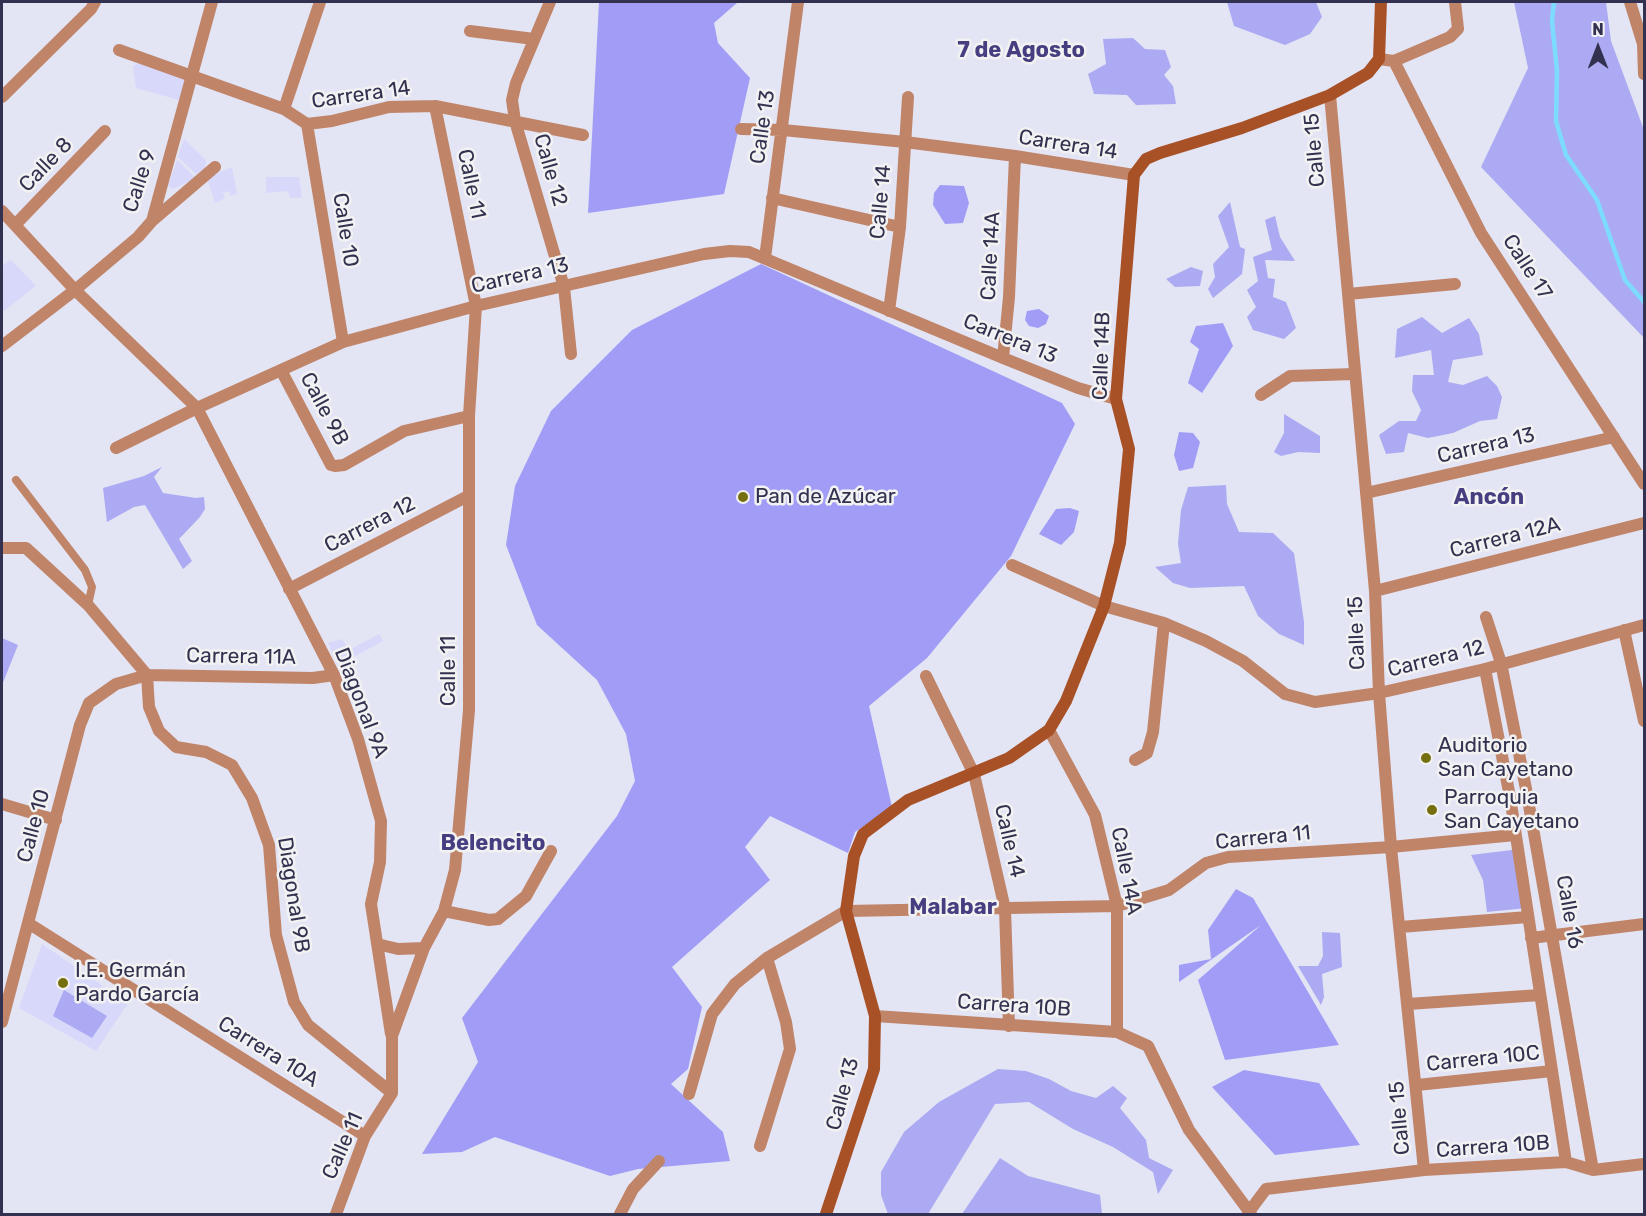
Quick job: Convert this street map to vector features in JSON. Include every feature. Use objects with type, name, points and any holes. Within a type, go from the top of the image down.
[{"type":"street","points":[[2,97],[91,9],[95,2]]},
{"type":"street","name":"Calle 9","points":[[2,346],[75,290],[138,237],[152,221],[190,74],[212,2]]},
{"type":"street","points":[[284,109],[320,2]]},
{"type":"street","name":"Calle 12","points":[[550,2],[516,83],[512,100],[515,121],[564,286],[571,354]]},
{"type":"street","name":"Calle 13","points":[[765,258],[798,2]]},
{"type":"street","points":[[1381,2],[1378,59],[1394,61],[1450,37],[1458,29],[1455,2]]},
{"type":"street","points":[[1630,2],[1643,44],[1644,74]]},
{"type":"street","points":[[470,31],[534,39]]},
{"type":"street","name":"Carrera 14","points":[[119,50],[284,109],[307,124],[332,122],[388,107],[435,106],[583,135]]},
{"type":"street","name":"Carrera 14","points":[[741,129],[783,130],[905,142],[1015,156],[1134,175],[1146,159],[1160,153],[1242,128],[1330,95],[1368,73],[1378,59]]},
{"type":"street","name":"Calle 17","points":[[1394,61],[1481,233],[1644,484]]},
{"type":"street","name":"Calle 15","points":[[1330,95],[1375,591],[1378,693],[1391,847],[1424,1170]]},
{"type":"street","name":"Calle 14","points":[[889,311],[900,227],[908,97]]},
{"type":"street","name":"Calle 11","points":[[336,1215],[364,1136],[392,1094],[392,1036],[424,948],[444,911],[455,870],[469,710],[469,416],[476,306],[435,106]]},
{"type":"street","name":"Calle 10","points":[[307,124],[343,342]]},
{"type":"street","name":"Calle 8","points":[[15,225],[105,131]]},
{"type":"street","name":"Calle 14A","points":[[1003,358],[1010,297],[1015,156]]},
{"type":"street","points":[[152,221],[215,167]]},
{"type":"street","name":"Calle 14B","points":[[1049,730],[1066,700],[1104,606],[1120,543],[1129,449],[1116,399],[1134,175]]},
{"type":"street","points":[[772,198],[900,227]]},
{"type":"street","points":[[2,211],[75,290],[197,408]]},
{"type":"street","name":"Carrera 13","points":[[116,448],[197,408],[282,372],[343,342],[476,306],[704,254],[749,252],[1003,358],[1078,388],[1116,399]]},
{"type":"street","points":[[1348,294],[1455,284]]},
{"type":"street","name":"Calle 9B","points":[[282,372],[331,465],[344,465],[405,431],[469,416]]},
{"type":"street","points":[[1261,395],[1290,376],[1355,374]]},
{"type":"street","name":"Diagonal 9A","points":[[197,408],[334,675],[358,739],[381,821],[380,862],[372,904],[392,1036]]},
{"type":"street","name":"Carrera 13","points":[[1366,493],[1614,437]]},
{"type":"street","name":"Carrera 12","points":[[289,589],[468,496]]},
{"type":"street","name":"Carrera 12A","points":[[1375,591],[1644,523]]},
{"type":"street","points":[[2,548],[26,548],[88,605],[147,675]]},
{"type":"street","name":"Carrera 12","points":[[1012,565],[1104,606],[1164,623],[1243,661],[1285,694],[1315,702],[1378,693],[1485,669],[1644,625]]},
{"type":"street","name":"Calle 16","points":[[1486,617],[1501,663],[1527,794],[1554,935],[1593,1170]]},
{"type":"street","points":[[1135,760],[1147,753],[1152,732],[1164,623]]},
{"type":"street","points":[[1624,630],[1644,721]]},
{"type":"street","name":"Calle 16","points":[[1485,669],[1510,797],[1566,1162]]},
{"type":"street","name":"Calle 10","points":[[2,1022],[80,725],[89,703],[116,684],[147,675]]},
{"type":"street","name":"Carrera 11A","points":[[147,675],[313,678],[334,675]]},
{"type":"street","name":"Diagonal 9B","points":[[147,675],[148,707],[159,731],[176,747],[206,752],[232,765],[252,798],[269,845],[276,935],[294,1002],[308,1025],[392,1094]]},
{"type":"street","name":"Calle 14","points":[[926,676],[974,774],[1005,909],[1010,1026]]},
{"type":"street","points":[[689,1094],[712,1014],[735,984],[767,958],[846,911],[854,856],[863,834],[908,800],[1010,758],[1049,730]]},
{"type":"street","name":"Calle 14A","points":[[1049,730],[1095,815],[1117,906],[1117,1032]]},
{"type":"street","points":[[1510,797],[1527,794]]},
{"type":"street","points":[[2,804],[56,820]]},
{"type":"street","name":"Carrera 11","points":[[846,911],[1117,906],[1169,890],[1206,863],[1228,858],[1391,847],[1515,835]]},
{"type":"street","points":[[444,911],[489,920],[498,919],[526,896],[551,851]]},
{"type":"street","name":"Calle 13","points":[[826,1215],[874,1069],[875,1016],[846,911]]},
{"type":"street","points":[[1400,927],[1528,916]]},
{"type":"street","name":"Carrera 10A","points":[[28,924],[364,1136]]},
{"type":"street","points":[[1531,938],[1644,924]]},
{"type":"street","points":[[377,944],[398,949],[424,948]]},
{"type":"street","points":[[760,1146],[790,1049],[786,1022],[767,958]]},
{"type":"street","points":[[1408,1004],[1540,995]]},
{"type":"street","name":"Carrera 10B","points":[[875,1016],[1117,1032],[1148,1046],[1189,1130],[1250,1214],[1266,1189],[1424,1170],[1566,1162],[1593,1170],[1644,1164]]},
{"type":"street","name":"Carrera 10C","points":[[1417,1085],[1552,1071]]},
{"type":"street","points":[[620,1215],[633,1188],[659,1161]]},
{"type":"lane","points":[[16,480],[85,570],[92,586],[88,605]]},
{"type":"shaded area","points":[[599,2],[738,2],[714,23],[718,43],[750,78],[724,194],[588,213]]},
{"type":"shaded area","points":[[1227,2],[1316,2],[1322,17],[1310,34],[1285,45],[1234,26]]},
{"type":"shaded area","points":[[1514,2],[1606,2],[1611,41],[1644,130],[1644,338],[1481,167],[1528,68]]},
{"type":"shaded area","points":[[1133,38],[1145,49],[1165,50],[1171,67],[1164,75],[1173,86],[1176,104],[1136,105],[1127,95],[1094,94],[1088,74],[1106,64],[1103,39]]},
{"type":"shaded area","points":[[143,61],[187,76],[179,100],[136,88],[133,66]]},
{"type":"shaded area","points":[[184,139],[206,160],[205,169],[196,174],[178,157]]},
{"type":"shaded area","points":[[177,160],[196,178],[173,189],[168,186]]},
{"type":"shaded area","points":[[232,167],[237,194],[231,196],[229,191],[223,193],[225,198],[215,203],[207,178]]},
{"type":"shaded area","points":[[266,177],[299,177],[302,198],[290,198],[288,191],[266,193]]},
{"type":"shaded area","points":[[940,185],[964,186],[969,203],[963,223],[945,224],[933,205],[934,193]]},
{"type":"shaded area","points":[[1230,202],[1240,247],[1245,249],[1242,274],[1213,298],[1208,289],[1215,277],[1213,264],[1229,247],[1218,216]]},
{"type":"shaded area","points":[[1275,216],[1280,237],[1295,261],[1265,260],[1268,278],[1275,279],[1273,297],[1286,302],[1296,328],[1284,339],[1253,330],[1247,317],[1256,307],[1247,290],[1258,281],[1253,257],[1272,250],[1265,220]]},
{"type":"shaded area","points":[[11,260],[36,286],[4,311],[2,308],[2,266]]},
{"type":"shaded area","points":[[761,264],[1062,403],[1075,424],[1011,556],[927,658],[869,706],[892,807],[855,832],[848,853],[770,816],[745,847],[770,880],[672,967],[702,1007],[688,1069],[671,1084],[723,1132],[730,1161],[638,1169],[610,1176],[495,1137],[462,1152],[422,1154],[478,1062],[462,1018],[617,816],[635,781],[626,734],[597,680],[537,625],[506,545],[515,486],[551,411],[632,330]]},
{"type":"shaded area","points":[[1191,267],[1203,271],[1200,286],[1175,287],[1166,279]]},
{"type":"shaded area","points":[[1039,309],[1049,316],[1046,324],[1038,328],[1029,326],[1025,320],[1027,311]]},
{"type":"shaded area","points":[[1422,317],[1442,333],[1469,318],[1479,334],[1483,355],[1453,360],[1448,382],[1463,385],[1487,376],[1497,386],[1502,397],[1497,419],[1480,421],[1453,433],[1428,438],[1408,433],[1404,452],[1386,454],[1379,435],[1399,421],[1416,421],[1421,410],[1412,391],[1413,375],[1434,375],[1431,350],[1395,358],[1397,329]]},
{"type":"shaded area","points":[[1223,323],[1233,346],[1202,393],[1188,383],[1199,349],[1190,342],[1196,326]]},
{"type":"shaded area","points":[[1284,414],[1320,436],[1320,453],[1298,452],[1281,456],[1274,452],[1284,433]]},
{"type":"shaded area","points":[[1179,432],[1193,433],[1200,442],[1193,468],[1179,471],[1174,455]]},
{"type":"shaded area","points":[[162,467],[154,477],[163,493],[204,497],[205,509],[179,539],[192,561],[183,569],[145,505],[134,507],[107,522],[103,488],[144,476]]},
{"type":"shaded area","points":[[1226,485],[1227,504],[1239,532],[1273,533],[1294,553],[1304,622],[1304,645],[1279,634],[1258,616],[1244,586],[1190,588],[1173,583],[1155,567],[1181,563],[1178,544],[1181,510],[1188,487]]},
{"type":"shaded area","points":[[1070,508],[1079,511],[1074,532],[1061,545],[1039,534],[1056,509]]},
{"type":"shaded area","points":[[379,634],[383,641],[339,665],[328,643],[342,639],[349,650]]},
{"type":"shaded area","points":[[2,638],[18,645],[2,685]]},
{"type":"shaded area","points":[[1520,849],[1527,908],[1487,912],[1483,880],[1471,855]]},
{"type":"shaded area","points":[[1236,889],[1253,898],[1339,1045],[1225,1060],[1198,980],[1261,925],[1179,982],[1179,965],[1211,959],[1208,930]]},
{"type":"shaded area","points":[[1322,932],[1340,933],[1342,967],[1322,974],[1324,997],[1321,1005],[1298,966],[1318,966],[1323,956]]},
{"type":"shaded area","name":"I.E. Germán Pardo García","points":[[42,944],[128,1003],[96,1051],[19,1008]]},
{"type":"shaded area","points":[[64,990],[107,1016],[92,1038],[53,1016]]},
{"type":"shaded area","points":[[998,1069],[1026,1071],[1049,1079],[1071,1091],[1096,1098],[1113,1086],[1127,1098],[1120,1108],[1146,1140],[1149,1158],[1173,1170],[1158,1194],[1153,1172],[1113,1147],[1073,1129],[1029,1102],[995,1104],[928,1214],[888,1214],[881,1195],[881,1172],[904,1132],[939,1102]]},
{"type":"shaded area","points":[[1244,1070],[1319,1083],[1360,1145],[1275,1155],[1212,1087]]},
{"type":"shaded area","points":[[1000,1158],[1028,1176],[1100,1195],[1102,1214],[962,1214]]},
{"type":"waterway","points":[[1554,2],[1552,21],[1557,71],[1556,121],[1566,155],[1597,200],[1625,280],[1644,302]]},
{"type":"place","name":"Pan de Azúcar","points":[[743,497]]},
{"type":"place","name":"Auditorio San Cayetano","points":[[1426,758]]},
{"type":"place","name":"Parroquia San Cayetano","points":[[1432,810]]},
{"type":"place","name":"I.E. Germán Pardo García","points":[[63,983]]},
{"type":"district","name":"7 de Agosto","points":[[1021,51]]},
{"type":"district","name":"Ancón","points":[[1489,498]]},
{"type":"district","name":"Belencito","points":[[493,844]]},
{"type":"district","name":"Malabar","points":[[953,908]]}]
